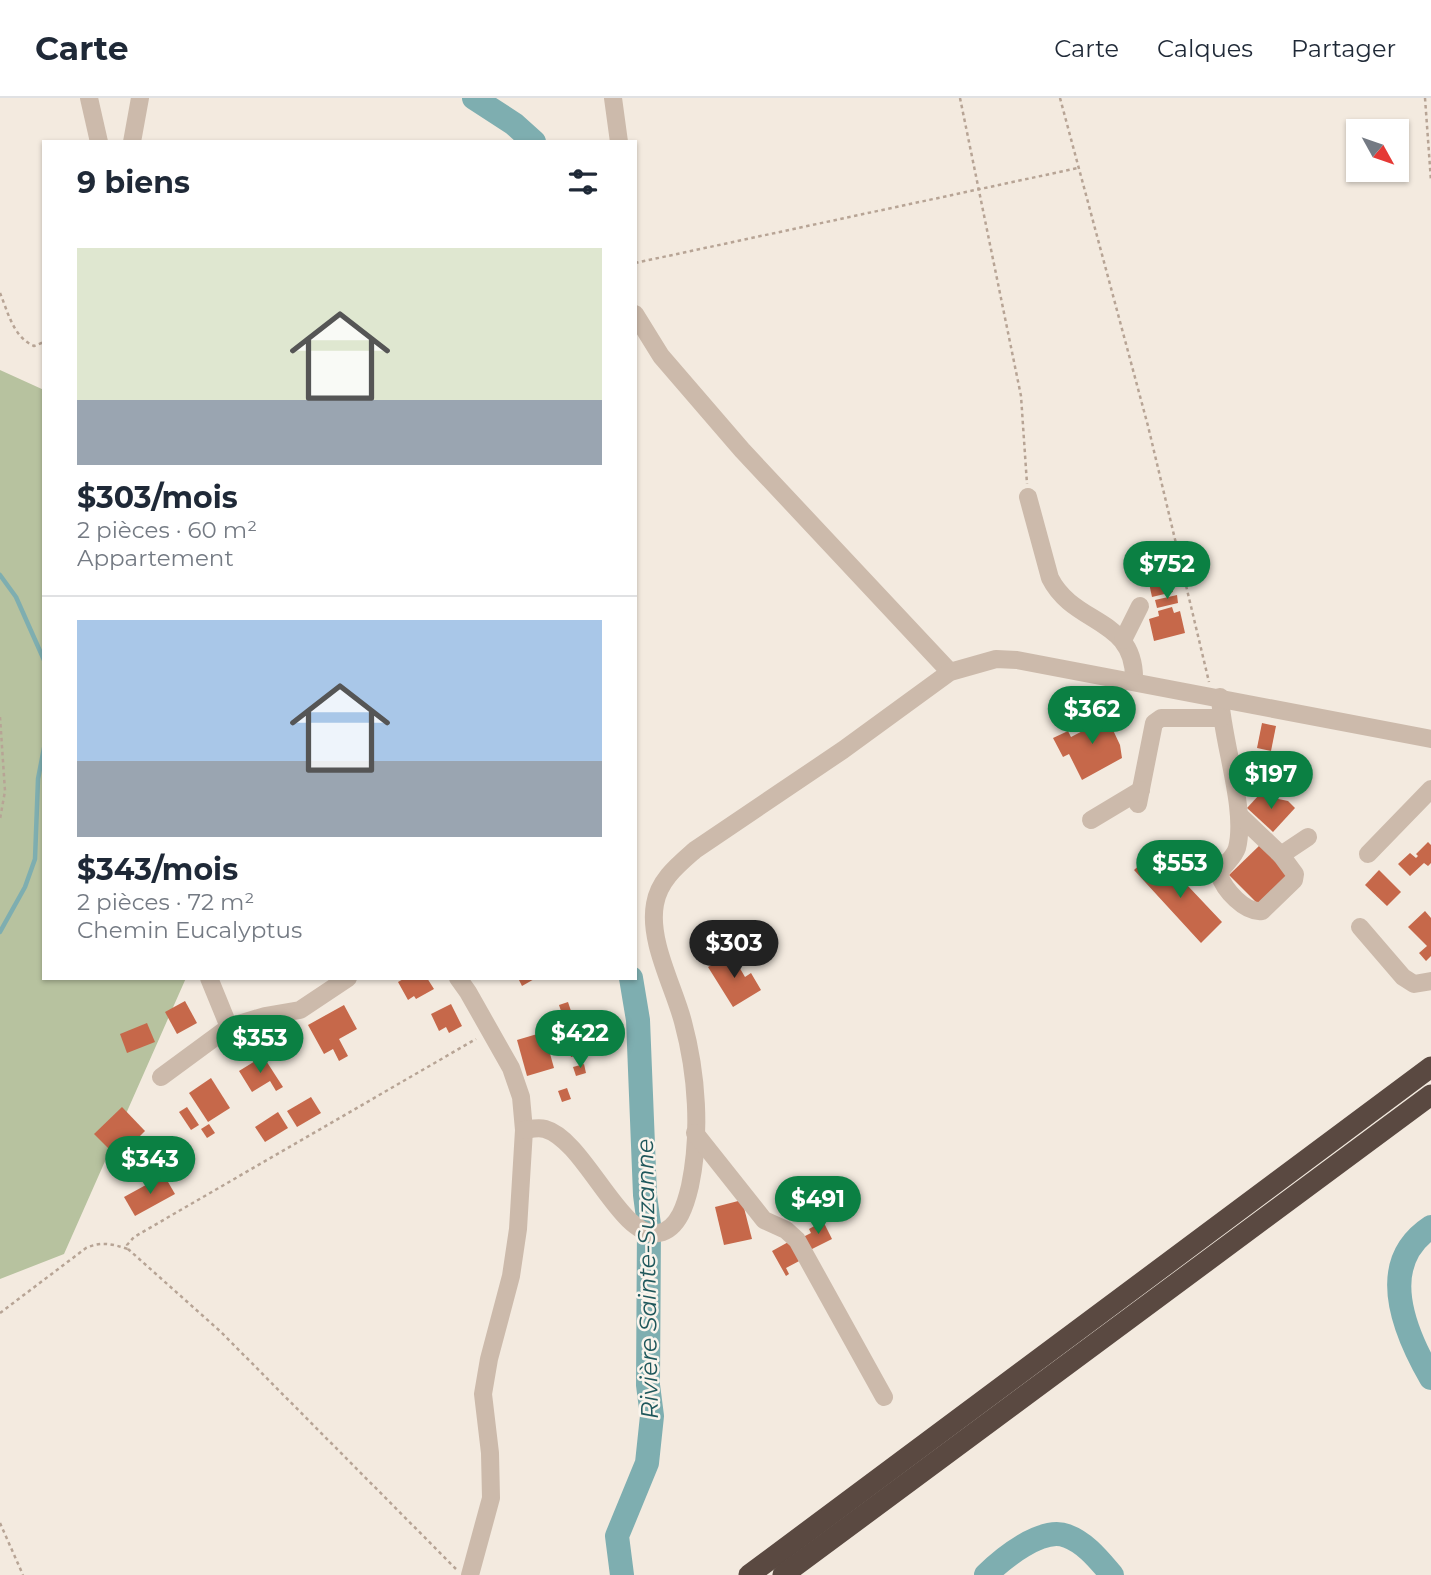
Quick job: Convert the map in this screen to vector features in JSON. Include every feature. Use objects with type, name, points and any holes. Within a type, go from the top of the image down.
[{"type":"highway","points":[[755,1571],[1431,1068]]},
{"type":"highway","points":[[783,1575],[1431,1095]]},
{"type":"street","points":[[89,98],[99,140]]},
{"type":"street","points":[[132,140],[139,98]]},
{"type":"street","points":[[613,98],[619,140]]},
{"type":"street","points":[[637,317],[660,356],[733,440],[950,672]]},
{"type":"street","points":[[1028,497],[1055,588],[1072,605],[1123,640],[1135,664],[1134,681]]},
{"type":"street","points":[[1123,640],[1140,606]]},
{"type":"street","points":[[524,1130],[539,1128],[557,1134],[573,1149],[616,1205],[646,1232],[658,1233],[675,1223],[686,1203],[694,1166],[692,1064],[683,1022],[655,928],[654,905],[660,886],[673,869],[695,850],[842,750],[950,672],[996,659],[1017,660],[1431,739]]},
{"type":"street","points":[[1216,696],[1239,815],[1235,853],[1219,874]]},
{"type":"street","points":[[1091,820],[1139,797],[1154,723],[1161,718],[1221,718]]},
{"type":"street","points":[[1368,854],[1431,789]]},
{"type":"street","points":[[1219,874],[1222,883],[1254,912],[1262,911],[1294,880],[1292,867],[1239,815]]},
{"type":"street","points":[[1281,855],[1308,837]]},
{"type":"street","points":[[1178,866],[1219,874]]},
{"type":"street","points":[[1360,927],[1403,977],[1414,984],[1431,981]]},
{"type":"street","points":[[210,980],[229,1027]]},
{"type":"street","points":[[161,1077],[229,1027],[265,1016],[300,1010],[345,980]]},
{"type":"street","points":[[459,980],[491,1030],[517,1082],[524,1130],[518,1229],[483,1394],[490,1453],[491,1498],[470,1575]]},
{"type":"street","points":[[695,1133],[764,1220],[786,1230],[797,1240],[884,1397]]},
{"type":"path","points":[[960,98],[1021,396],[1028,497]]},
{"type":"path","points":[[1060,98],[1148,426],[1216,696]]},
{"type":"path","points":[[1425,98],[1431,181]]},
{"type":"path","points":[[637,263],[1078,168]]},
{"type":"path","points":[[0,293],[24,342],[34,346],[42,343]]},
{"type":"path","points":[[0,718],[5,791],[0,819]]},
{"type":"path","points":[[128,1249],[129,1241],[134,1237],[491,1030]]},
{"type":"path","points":[[0,1313],[86,1248],[97,1243],[110,1243],[128,1249],[222,1332],[462,1575]]},
{"type":"path","points":[[0,1523],[23,1575]]},
{"type":"green space","points":[[0,370],[42,389],[42,980],[185,980],[64,1254],[0,1279]]},
{"type":"building","points":[[1170,579],[1173,592],[1152,597],[1149,583]]},
{"type":"building","points":[[1177,595],[1178,603],[1157,608],[1155,600]]},
{"type":"building","points":[[1172,607],[1174,613],[1180,611],[1185,633],[1154,641],[1149,619],[1159,616],[1158,611]]},
{"type":"building","points":[[1110,710],[1119,727],[1113,730],[1122,758],[1082,780],[1069,754],[1063,757],[1053,738],[1068,731],[1071,737],[1096,724],[1093,719]]},
{"type":"building","points":[[1262,723],[1276,726],[1271,751],[1257,748]]},
{"type":"building","points":[[1259,795],[1288,801],[1295,808],[1273,832],[1247,808]]},
{"type":"building","points":[[1428,842],[1431,845],[1431,863],[1428,866],[1424,863],[1410,876],[1398,864],[1410,853],[1416,858],[1416,854]]},
{"type":"building","points":[[1260,845],[1289,874],[1258,904],[1229,875]]},
{"type":"building","points":[[1144,861],[1148,866],[1154,861],[1165,873],[1170,867],[1222,922],[1201,943],[1134,870]]},
{"type":"building","points":[[1379,870],[1401,892],[1387,906],[1365,885]]},
{"type":"building","points":[[1425,911],[1431,918],[1431,956],[1426,961],[1419,953],[1427,946],[1408,927]]},
{"type":"building","points":[[731,953],[745,977],[751,973],[761,990],[733,1007],[708,967]]},
{"type":"building","points":[[428,980],[434,989],[416,999],[414,996],[408,1000],[398,982]]},
{"type":"building","points":[[519,980],[532,980],[522,986]]},
{"type":"building","points":[[185,1001],[197,1023],[177,1034],[165,1012]]},
{"type":"building","points":[[568,1002],[571,1011],[562,1014],[559,1005]]},
{"type":"building","points":[[451,1004],[462,1026],[449,1033],[446,1027],[439,1031],[431,1014]]},
{"type":"building","points":[[344,1005],[357,1029],[339,1039],[348,1056],[339,1061],[333,1049],[324,1054],[308,1025]]},
{"type":"building","points":[[147,1023],[155,1042],[127,1053],[120,1034]]},
{"type":"building","points":[[574,1027],[576,1036],[565,1039],[563,1030]]},
{"type":"building","points":[[544,1032],[554,1068],[527,1076],[517,1040]]},
{"type":"building","points":[[579,1045],[582,1054],[571,1057],[568,1048]]},
{"type":"building","points":[[263,1056],[283,1087],[276,1091],[270,1081],[252,1092],[239,1071]]},
{"type":"building","points":[[584,1064],[586,1073],[576,1076],[573,1067]]},
{"type":"building","points":[[211,1078],[230,1108],[208,1122],[189,1093]]},
{"type":"building","points":[[567,1088],[571,1099],[562,1102],[558,1091]]},
{"type":"building","points":[[311,1097],[321,1113],[297,1127],[287,1111]]},
{"type":"building","points":[[122,1107],[145,1131],[118,1158],[94,1134]]},
{"type":"building","points":[[187,1107],[199,1125],[191,1130],[179,1112]]},
{"type":"building","points":[[278,1112],[288,1128],[265,1142],[255,1127]]},
{"type":"building","points":[[209,1124],[215,1133],[207,1138],[201,1129]]},
{"type":"building","points":[[164,1175],[175,1194],[135,1216],[124,1197]]},
{"type":"building","points":[[742,1200],[752,1239],[724,1245],[715,1207]]},
{"type":"building","points":[[823,1221],[832,1239],[810,1250],[803,1237],[811,1233],[809,1229]]},
{"type":"building","points":[[792,1240],[803,1259],[786,1268],[789,1274],[786,1276],[772,1251]]},
{"type":"waterway","name":"Rivière Sainte-Suzanne","points":[[474,98],[514,124],[532,140]]},
{"type":"waterway","points":[[0,575],[16,597],[42,656]]},
{"type":"waterway","points":[[0,932],[25,887],[35,859],[38,779],[42,758]]},
{"type":"waterway","name":"Rivière Sainte-Suzanne","points":[[622,1575],[617,1536],[647,1463],[652,1416],[648,1385],[649,1225],[645,1195],[638,1020],[631,980]]},
{"type":"waterway","name":"Rivière Sainte-Suzanne","points":[[1431,1227],[1414,1242],[1404,1260],[1400,1279],[1400,1300],[1405,1320],[1412,1341],[1431,1378]]},
{"type":"waterway","name":"Rivière Sainte-Suzanne","points":[[986,1575],[1023,1546],[1057,1534],[1080,1543],[1092,1552],[1112,1575]]}]
